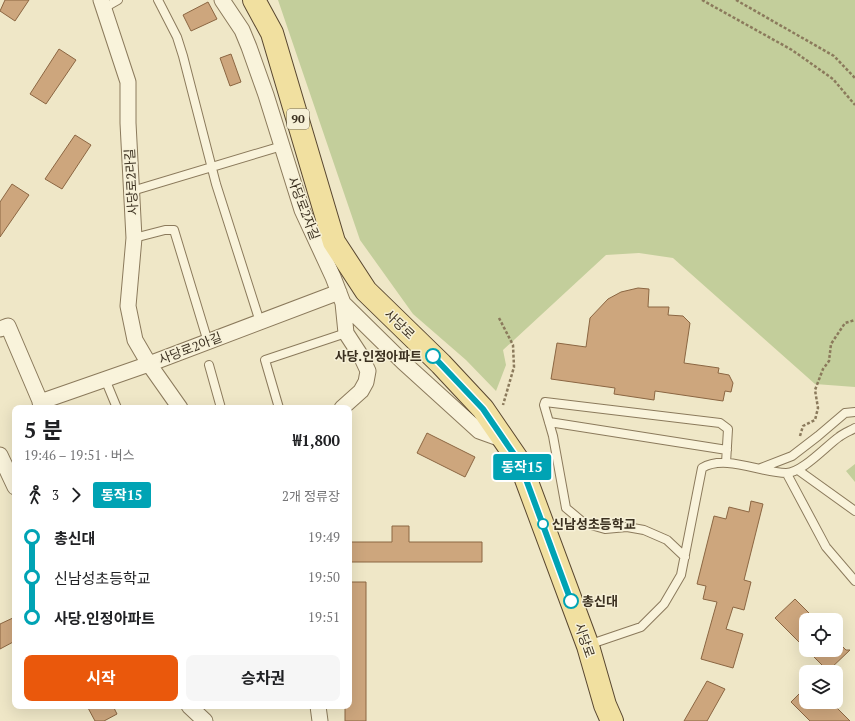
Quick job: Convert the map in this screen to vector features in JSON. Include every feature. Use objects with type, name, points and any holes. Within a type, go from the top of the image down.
[{"type":"main road","name":"사당로","points":[[254,0],[272,33],[334,242],[366,290],[483,409],[520,463],[588,646],[605,705],[612,721]]},
{"type":"street","name":"사당로2자길","points":[[222,0],[242,30],[249,47],[302,210],[341,297],[346,333],[361,356],[368,371],[366,382],[361,391],[345,405]]},
{"type":"street","name":"사당로2라길","points":[[102,4],[128,82],[134,238],[128,306],[135,340],[149,364],[178,405]]},
{"type":"street","points":[[341,297],[403,362],[479,431],[504,440]]},
{"type":"street","name":"사당로2아길","points":[[41,405],[105,379],[260,322],[341,297]]},
{"type":"street","points":[[0,329],[8,326],[41,405]]},
{"type":"street","points":[[0,455],[12,481]]},
{"type":"street","points":[[192,709],[205,721]]},
{"type":"street","points":[[318,709],[320,721]]},
{"type":"lane","points":[[102,4],[118,0]]},
{"type":"lane","points":[[158,0],[177,37],[212,167],[260,322]]},
{"type":"lane","points":[[132,191],[282,146]]},
{"type":"lane","points":[[134,238],[165,230],[174,230],[208,342]]},
{"type":"lane","points":[[278,405],[265,360],[346,333]]},
{"type":"lane","points":[[209,365],[220,405]]},
{"type":"lane","points":[[105,379],[116,405]]},
{"type":"lane","points":[[685,556],[667,540],[644,530],[627,527],[605,529],[584,523],[566,508],[553,436],[544,405],[545,402],[720,423],[728,429],[726,463]]},
{"type":"lane","points":[[761,468],[792,456],[845,413],[855,412]]},
{"type":"lane","points":[[549,422],[727,450]]},
{"type":"lane","points":[[588,646],[641,627],[664,604],[681,575],[702,468],[710,463],[726,463],[761,468],[787,474],[798,470],[839,436],[855,428]]},
{"type":"lane","points":[[798,470],[855,511]]},
{"type":"lane","points":[[787,474],[826,547],[855,581]]},
{"type":"path","points":[[702,0],[792,50],[833,79],[855,105]]},
{"type":"path","points":[[736,0],[834,56],[855,78]]},
{"type":"path","points":[[499,318],[513,345],[514,367],[503,405]]},
{"type":"path","points":[[792,456],[792,448],[799,439],[803,426],[815,420],[818,408],[814,390],[823,370],[830,361],[831,344],[845,323],[855,320]]},
{"type":"green space","points":[[278,0],[855,0],[855,387],[815,384],[673,258],[639,253],[606,255],[503,350],[506,365],[496,391],[466,360],[413,314],[360,240]]},
{"type":"green space","points":[[855,464],[855,482],[846,471]]},
{"type":"building","points":[[5,0],[29,0],[15,21],[0,11]]},
{"type":"building","points":[[208,2],[217,19],[191,31],[183,15]]},
{"type":"building","points":[[59,49],[76,60],[46,104],[30,94]]},
{"type":"building","points":[[231,54],[241,82],[230,86],[220,58]]},
{"type":"building","points":[[75,135],[91,145],[62,189],[45,179]]},
{"type":"building","points":[[12,184],[29,195],[0,237],[0,202]]},
{"type":"building","points":[[638,288],[649,289],[648,307],[669,307],[668,315],[683,316],[690,323],[684,363],[719,368],[718,373],[729,375],[733,383],[731,392],[725,391],[723,401],[655,391],[654,400],[614,394],[615,388],[551,379],[557,343],[586,347],[590,318],[608,299],[621,292]]},
{"type":"building","points":[[427,433],[475,457],[465,477],[417,453]]},
{"type":"building","points":[[751,501],[763,504],[744,580],[751,582],[744,610],[733,607],[726,629],[743,634],[733,668],[701,659],[717,602],[703,599],[706,586],[697,584],[714,516],[726,519],[729,507],[749,512]]},
{"type":"building","points":[[392,526],[409,526],[409,542],[482,542],[482,562],[352,562],[352,542],[392,542]]},
{"type":"building","points":[[352,582],[366,582],[366,721],[345,721],[345,709],[352,709]]},
{"type":"building","points":[[795,599],[809,613],[799,613],[799,642],[775,618]]},
{"type":"building","points":[[12,618],[12,643],[0,649],[0,624]]},
{"type":"building","points":[[843,647],[846,650],[850,650],[843,657]]},
{"type":"building","points":[[814,657],[843,657],[834,665],[822,665]]},
{"type":"building","points":[[707,681],[725,689],[707,721],[684,721]]},
{"type":"building","points":[[799,694],[799,709],[838,709],[850,721],[810,721],[791,702]]},
{"type":"building","points":[[89,709],[114,709],[117,714],[104,721],[95,721]]},
{"type":"bus line","name":"동작15","points":[[433,356],[483,409],[520,463],[571,601]]},
{"type":"place","name":"사당.인정아파트","points":[[433,356]]},
{"type":"place","name":"신남성초등학교","points":[[543,524]]},
{"type":"place","name":"총신대","points":[[571,601]]}]
